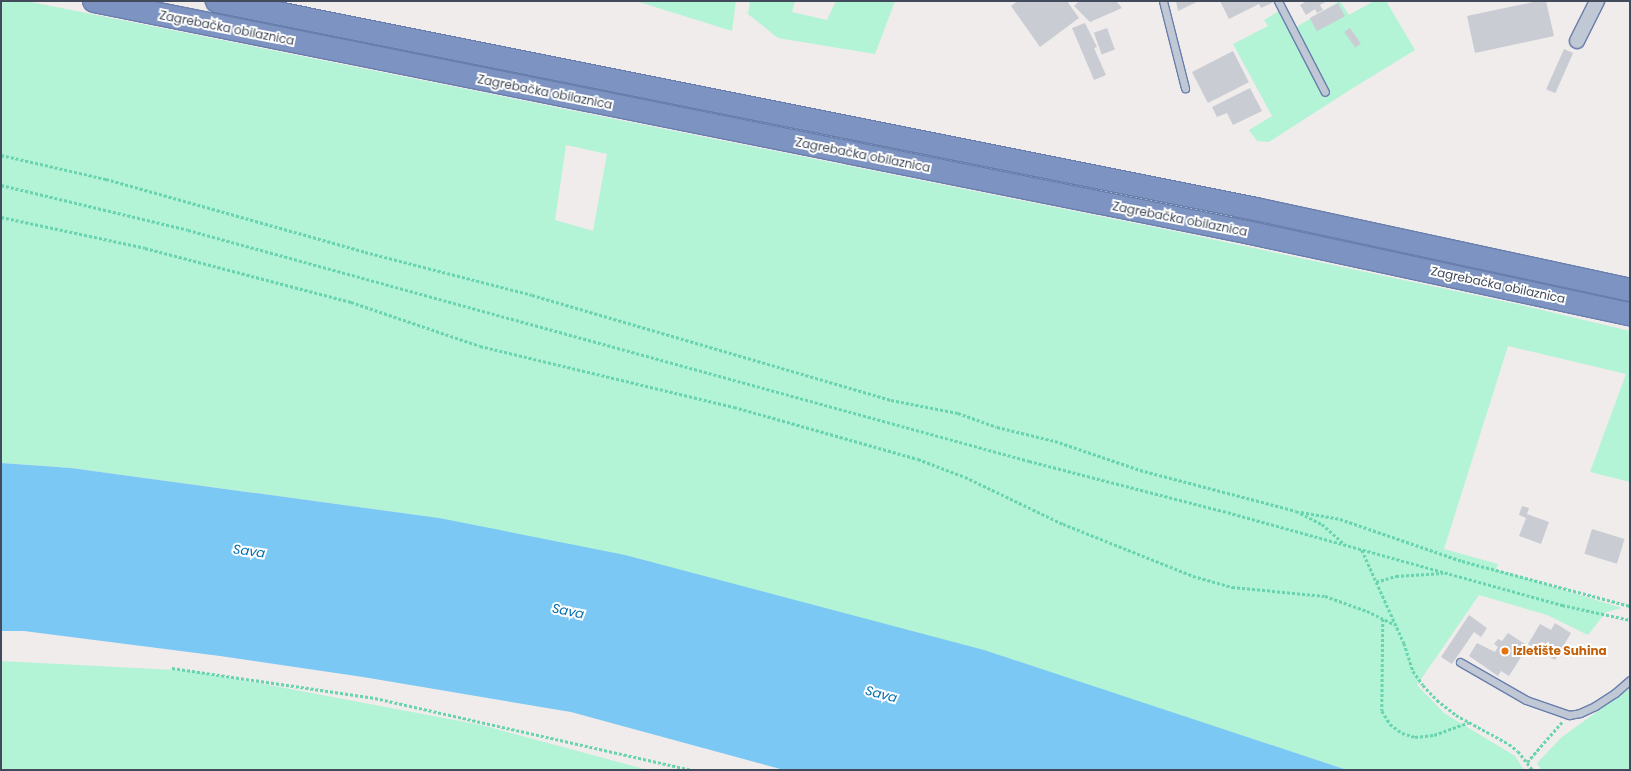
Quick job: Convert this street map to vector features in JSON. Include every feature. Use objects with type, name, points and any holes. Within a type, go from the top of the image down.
[{"type":"highway","name":"Zagrebačka obilaznica","points":[[94,1],[1258,235],[1630,314]]},
{"type":"highway","name":"Zagrebačka obilaznica","points":[[218,1],[1248,207],[1630,290]]},
{"type":"street","points":[[1577,41],[1597,1]]},
{"type":"lane","points":[[1163,1],[1185,88]]},
{"type":"lane","points":[[1278,1],[1325,92]]},
{"type":"lane","points":[[1460,662],[1526,700],[1569,715],[1580,713],[1595,706],[1615,693],[1630,680]]},
{"type":"path","points":[[1,155],[106,179],[365,252],[532,295],[891,400],[958,413],[997,427],[1056,441],[1140,470],[1296,511],[1340,519],[1462,561],[1630,606]]},
{"type":"path","points":[[1,185],[111,211],[302,261],[1562,605],[1630,620]]},
{"type":"path","points":[[1,216],[144,248],[351,302],[480,346],[734,407],[918,459],[965,477],[1063,524],[1193,576],[1232,587],[1325,596],[1394,624]]},
{"type":"path","points":[[1296,511],[1322,524],[1345,546]]},
{"type":"path","points":[[1361,550],[1404,643],[1413,671],[1423,685],[1442,704],[1456,715],[1509,744],[1527,762],[1532,770]]},
{"type":"path","points":[[1376,582],[1396,576],[1445,572]]},
{"type":"path","points":[[1384,619],[1382,711],[1390,724],[1402,733],[1414,737],[1434,735],[1469,722]]},
{"type":"path","points":[[172,668],[375,698],[691,770]]},
{"type":"path","points":[[1527,762],[1569,715]]},
{"type":"green space","points":[[1,1],[26,1],[1173,231],[1521,305],[1630,331],[1630,482],[1590,472],[1626,374],[1508,346],[1444,549],[1498,564],[1496,569],[1622,608],[1606,612],[1588,635],[1547,615],[1479,595],[1417,685],[1444,713],[1515,756],[1524,770],[1347,770],[1239,735],[439,518],[71,468],[1,463]],"holes":[[[566,145],[607,154],[593,231],[555,220]]]},
{"type":"green space","points":[[636,1],[736,1],[732,31]]},
{"type":"green space","points":[[750,1],[795,1],[792,12],[827,20],[836,1],[895,1],[875,54],[778,38],[748,14]]},
{"type":"green space","points":[[1340,1],[1349,15],[1374,1],[1386,1],[1415,50],[1269,142],[1257,141],[1249,130],[1272,116],[1233,44],[1268,26],[1264,20],[1284,8],[1296,27]]},
{"type":"green space","points":[[1,661],[194,671],[481,725],[648,770],[1,770]]},
{"type":"green space","points":[[1630,688],[1629,770],[1541,770],[1537,763],[1562,737]]},
{"type":"water","name":"Sava","points":[[1,463],[71,468],[439,518],[625,555],[984,650],[1347,770],[784,770],[571,712],[363,677],[220,656],[24,631],[1,631]]},
{"type":"building","points":[[1018,1],[1067,1],[1079,18],[1040,47],[1011,6]]},
{"type":"building","points":[[1079,1],[1116,1],[1122,8],[1090,22],[1074,6]]},
{"type":"building","points":[[1176,1],[1199,1],[1178,11]]},
{"type":"building","points":[[1220,1],[1274,2],[1261,8],[1259,4],[1229,19]]},
{"type":"building","points":[[1307,1],[1327,1],[1320,5],[1323,10],[1317,13],[1315,9],[1306,15],[1300,5]]},
{"type":"building","points":[[1538,1],[1546,1],[1554,36],[1475,53],[1467,16]]},
{"type":"building","points":[[1338,3],[1345,16],[1317,31],[1310,18]]},
{"type":"building","points":[[1085,23],[1097,47],[1094,48],[1106,75],[1094,80],[1072,28]]},
{"type":"building","points":[[1107,28],[1115,50],[1102,54],[1094,33]]},
{"type":"building","points":[[1350,28],[1361,44],[1355,48],[1344,32]]},
{"type":"building","points":[[1564,49],[1573,53],[1555,93],[1546,89]]},
{"type":"building","points":[[1233,51],[1249,82],[1208,103],[1192,72]]},
{"type":"building","points":[[1250,88],[1262,111],[1233,125],[1227,113],[1217,117],[1212,107]]},
{"type":"building","points":[[1522,506],[1529,508],[1527,514],[1549,522],[1541,544],[1519,536],[1526,518],[1519,515]]},
{"type":"building","points":[[1592,529],[1625,539],[1617,564],[1584,554]]},
{"type":"building","points":[[1469,615],[1487,628],[1481,637],[1474,632],[1452,664],[1441,657]]},
{"type":"building","points":[[1555,623],[1571,633],[1555,660],[1528,644],[1540,624],[1551,630]]},
{"type":"building","points":[[1508,633],[1528,646],[1509,676],[1501,671],[1498,676],[1469,656],[1477,643],[1495,652],[1498,647],[1494,644],[1498,639],[1502,641]]},
{"type":"place","name":"Izletište Suhina","points":[[1505,651]]}]
